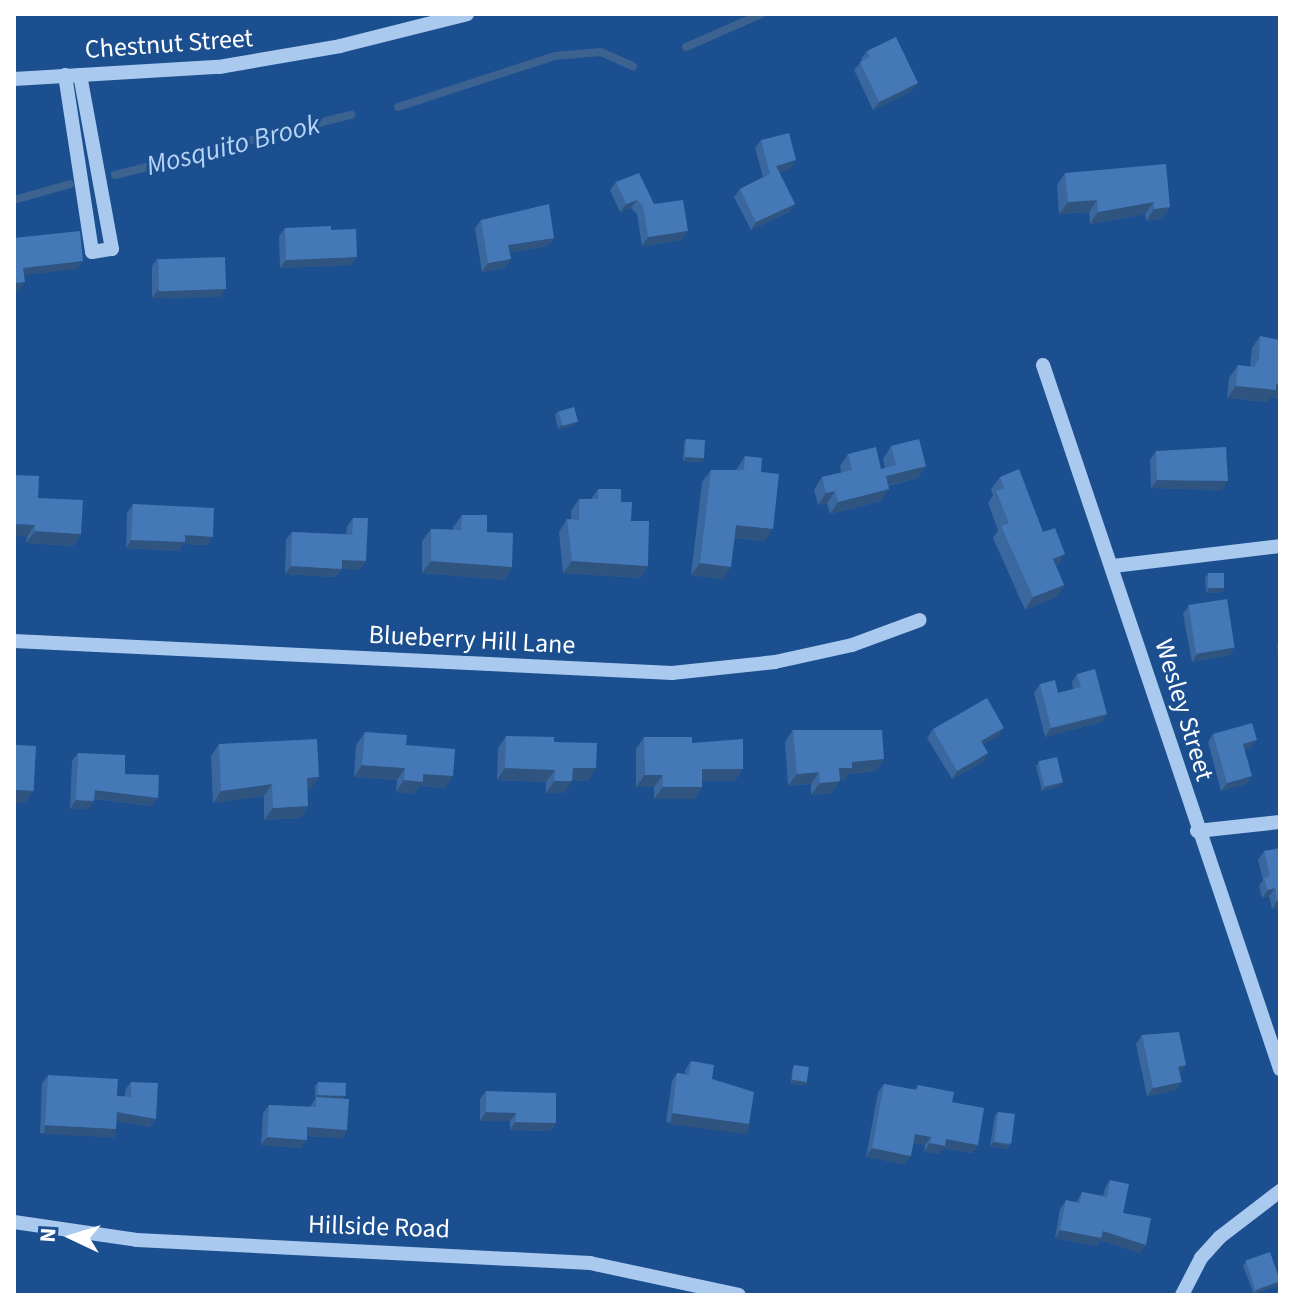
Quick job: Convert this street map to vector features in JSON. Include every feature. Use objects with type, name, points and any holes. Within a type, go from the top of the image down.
[{"type":"street","name":"Chestnut Street","points":[[14,79],[219,67],[281,58],[467,14]]},
{"type":"street","points":[[65,75],[92,252],[112,249],[80,75]]},
{"type":"street","name":"Wesley Street","points":[[1043,365],[1113,566],[1197,831],[1280,1069]]},
{"type":"street","points":[[1113,566],[1280,546]]},
{"type":"street","name":"Blueberry Hill Lane","points":[[14,641],[672,673],[775,662],[852,645],[920,620]]},
{"type":"street","points":[[1197,831],[1280,822]]},
{"type":"street","points":[[1182,1295],[1201,1258],[1220,1237],[1280,1191]]},
{"type":"street","name":"Hillside Road","points":[[14,1222],[137,1240],[590,1263],[739,1295]]},
{"type":"building","points":[[896,37],[918,83],[879,102],[860,62],[870,57],[867,51]]},
{"type":"building","points":[[789,133],[796,160],[776,166],[795,204],[756,222],[740,189],[770,174],[761,140]]},
{"type":"building","points":[[1166,164],[1170,207],[1154,209],[1154,202],[1098,212],[1097,200],[1068,202],[1065,173]]},
{"type":"building","points":[[639,173],[654,204],[683,200],[688,231],[648,237],[643,206],[637,200],[626,204],[616,182]]},
{"type":"building","points":[[549,204],[554,238],[508,245],[511,259],[488,263],[481,220]]},
{"type":"building","points":[[331,226],[331,230],[356,229],[357,257],[286,260],[285,228]]},
{"type":"building","points":[[80,231],[83,261],[23,268],[25,282],[14,283],[14,238]]},
{"type":"building","points":[[225,257],[226,289],[159,291],[158,259]]},
{"type":"building","points":[[1260,336],[1280,340],[1280,385],[1276,384],[1276,390],[1236,386],[1238,365],[1254,367],[1259,358]]},
{"type":"building","points":[[574,407],[578,421],[563,426],[559,411]]},
{"type":"building","points":[[686,439],[705,440],[704,458],[685,457]]},
{"type":"building","points":[[919,439],[926,466],[886,476],[889,489],[838,502],[835,491],[826,493],[822,477],[852,470],[848,454],[876,447],[881,469],[896,465],[891,446]]},
{"type":"building","points":[[1226,447],[1228,481],[1157,480],[1156,451]]},
{"type":"building","points":[[745,456],[762,458],[761,472],[779,474],[773,529],[736,525],[731,567],[700,563],[711,470],[744,470]]},
{"type":"building","points":[[1019,469],[1043,532],[1055,528],[1065,554],[1053,559],[1064,585],[1033,597],[1001,526],[1009,523],[996,491],[1004,488],[1000,477]]},
{"type":"building","points":[[14,475],[39,476],[38,498],[83,500],[81,534],[35,531],[35,525],[14,524]]},
{"type":"building","points":[[598,489],[621,489],[621,502],[632,502],[631,521],[649,521],[648,566],[572,561],[567,519],[579,520],[579,499],[598,499]]},
{"type":"building","points":[[133,504],[214,508],[213,537],[185,535],[185,542],[131,540]]},
{"type":"building","points":[[462,515],[487,515],[487,532],[513,533],[512,567],[431,561],[431,529],[461,530]]},
{"type":"building","points":[[353,518],[368,518],[366,561],[342,560],[342,569],[291,566],[292,532],[352,535]]},
{"type":"building","points":[[1208,573],[1224,573],[1224,588],[1208,588]]},
{"type":"building","points":[[1227,599],[1235,647],[1196,653],[1188,605]]},
{"type":"building","points":[[1095,669],[1107,714],[1051,728],[1040,684],[1055,680],[1058,693],[1081,687],[1077,674]]},
{"type":"building","points":[[987,698],[1004,728],[981,741],[988,753],[957,771],[933,729]]},
{"type":"building","points":[[1252,723],[1257,740],[1243,744],[1252,776],[1227,783],[1213,734]]},
{"type":"building","points":[[793,730],[882,730],[884,759],[852,762],[852,768],[839,768],[840,781],[820,783],[819,772],[797,774]]},
{"type":"building","points":[[365,732],[407,735],[406,745],[455,749],[453,776],[423,774],[423,782],[404,780],[405,768],[362,765]]},
{"type":"building","points":[[506,736],[554,737],[554,742],[597,743],[596,768],[573,768],[572,781],[554,781],[555,770],[505,768]]},
{"type":"building","points":[[644,737],[692,737],[692,743],[743,739],[743,769],[702,769],[702,787],[663,787],[663,775],[645,775]]},
{"type":"building","points":[[317,739],[319,777],[307,778],[308,806],[273,808],[272,784],[221,791],[219,744]]},
{"type":"building","points":[[14,745],[36,746],[34,791],[14,790]]},
{"type":"building","points":[[78,753],[125,755],[125,774],[159,775],[158,798],[95,790],[94,801],[76,800]]},
{"type":"building","points":[[1057,757],[1063,782],[1044,787],[1038,761]]},
{"type":"building","points":[[1280,848],[1280,900],[1277,901],[1275,888],[1268,890],[1264,878],[1270,876],[1264,851]]},
{"type":"building","points":[[1179,1032],[1186,1065],[1178,1067],[1182,1082],[1153,1088],[1142,1035]]},
{"type":"building","points":[[691,1061],[714,1065],[712,1079],[754,1092],[749,1124],[672,1113],[677,1073],[689,1075]]},
{"type":"building","points":[[794,1065],[809,1067],[807,1082],[792,1080]]},
{"type":"building","points":[[48,1075],[118,1079],[117,1096],[131,1097],[131,1082],[158,1083],[156,1119],[117,1112],[116,1129],[45,1125]]},
{"type":"building","points":[[318,1082],[346,1083],[346,1096],[318,1095]]},
{"type":"building","points":[[884,1084],[917,1090],[918,1085],[954,1092],[952,1102],[984,1108],[978,1145],[946,1139],[945,1146],[930,1143],[931,1137],[915,1134],[911,1156],[872,1148]]},
{"type":"building","points":[[486,1091],[556,1093],[556,1123],[515,1122],[516,1113],[486,1112]]},
{"type":"building","points":[[316,1097],[349,1099],[347,1130],[307,1127],[307,1140],[267,1137],[269,1105],[316,1107]]},
{"type":"building","points":[[998,1112],[1015,1114],[1011,1144],[994,1142]]},
{"type":"building","points":[[1110,1180],[1129,1184],[1123,1213],[1151,1218],[1146,1245],[1103,1231],[1101,1238],[1060,1230],[1066,1200],[1080,1203],[1082,1192],[1107,1197]]},
{"type":"building","points":[[1270,1252],[1280,1281],[1256,1290],[1245,1260]]},
{"type":"waterway","name":"Mosquito Brook","points":[[686,47],[761,14]]},
{"type":"waterway","name":"Mosquito Brook","points":[[398,107],[555,56],[601,52],[633,66]]},
{"type":"waterway","name":"Mosquito Brook","points":[[115,175],[351,115]]},
{"type":"waterway","name":"Mosquito Brook","points":[[14,200],[70,184]]}]
